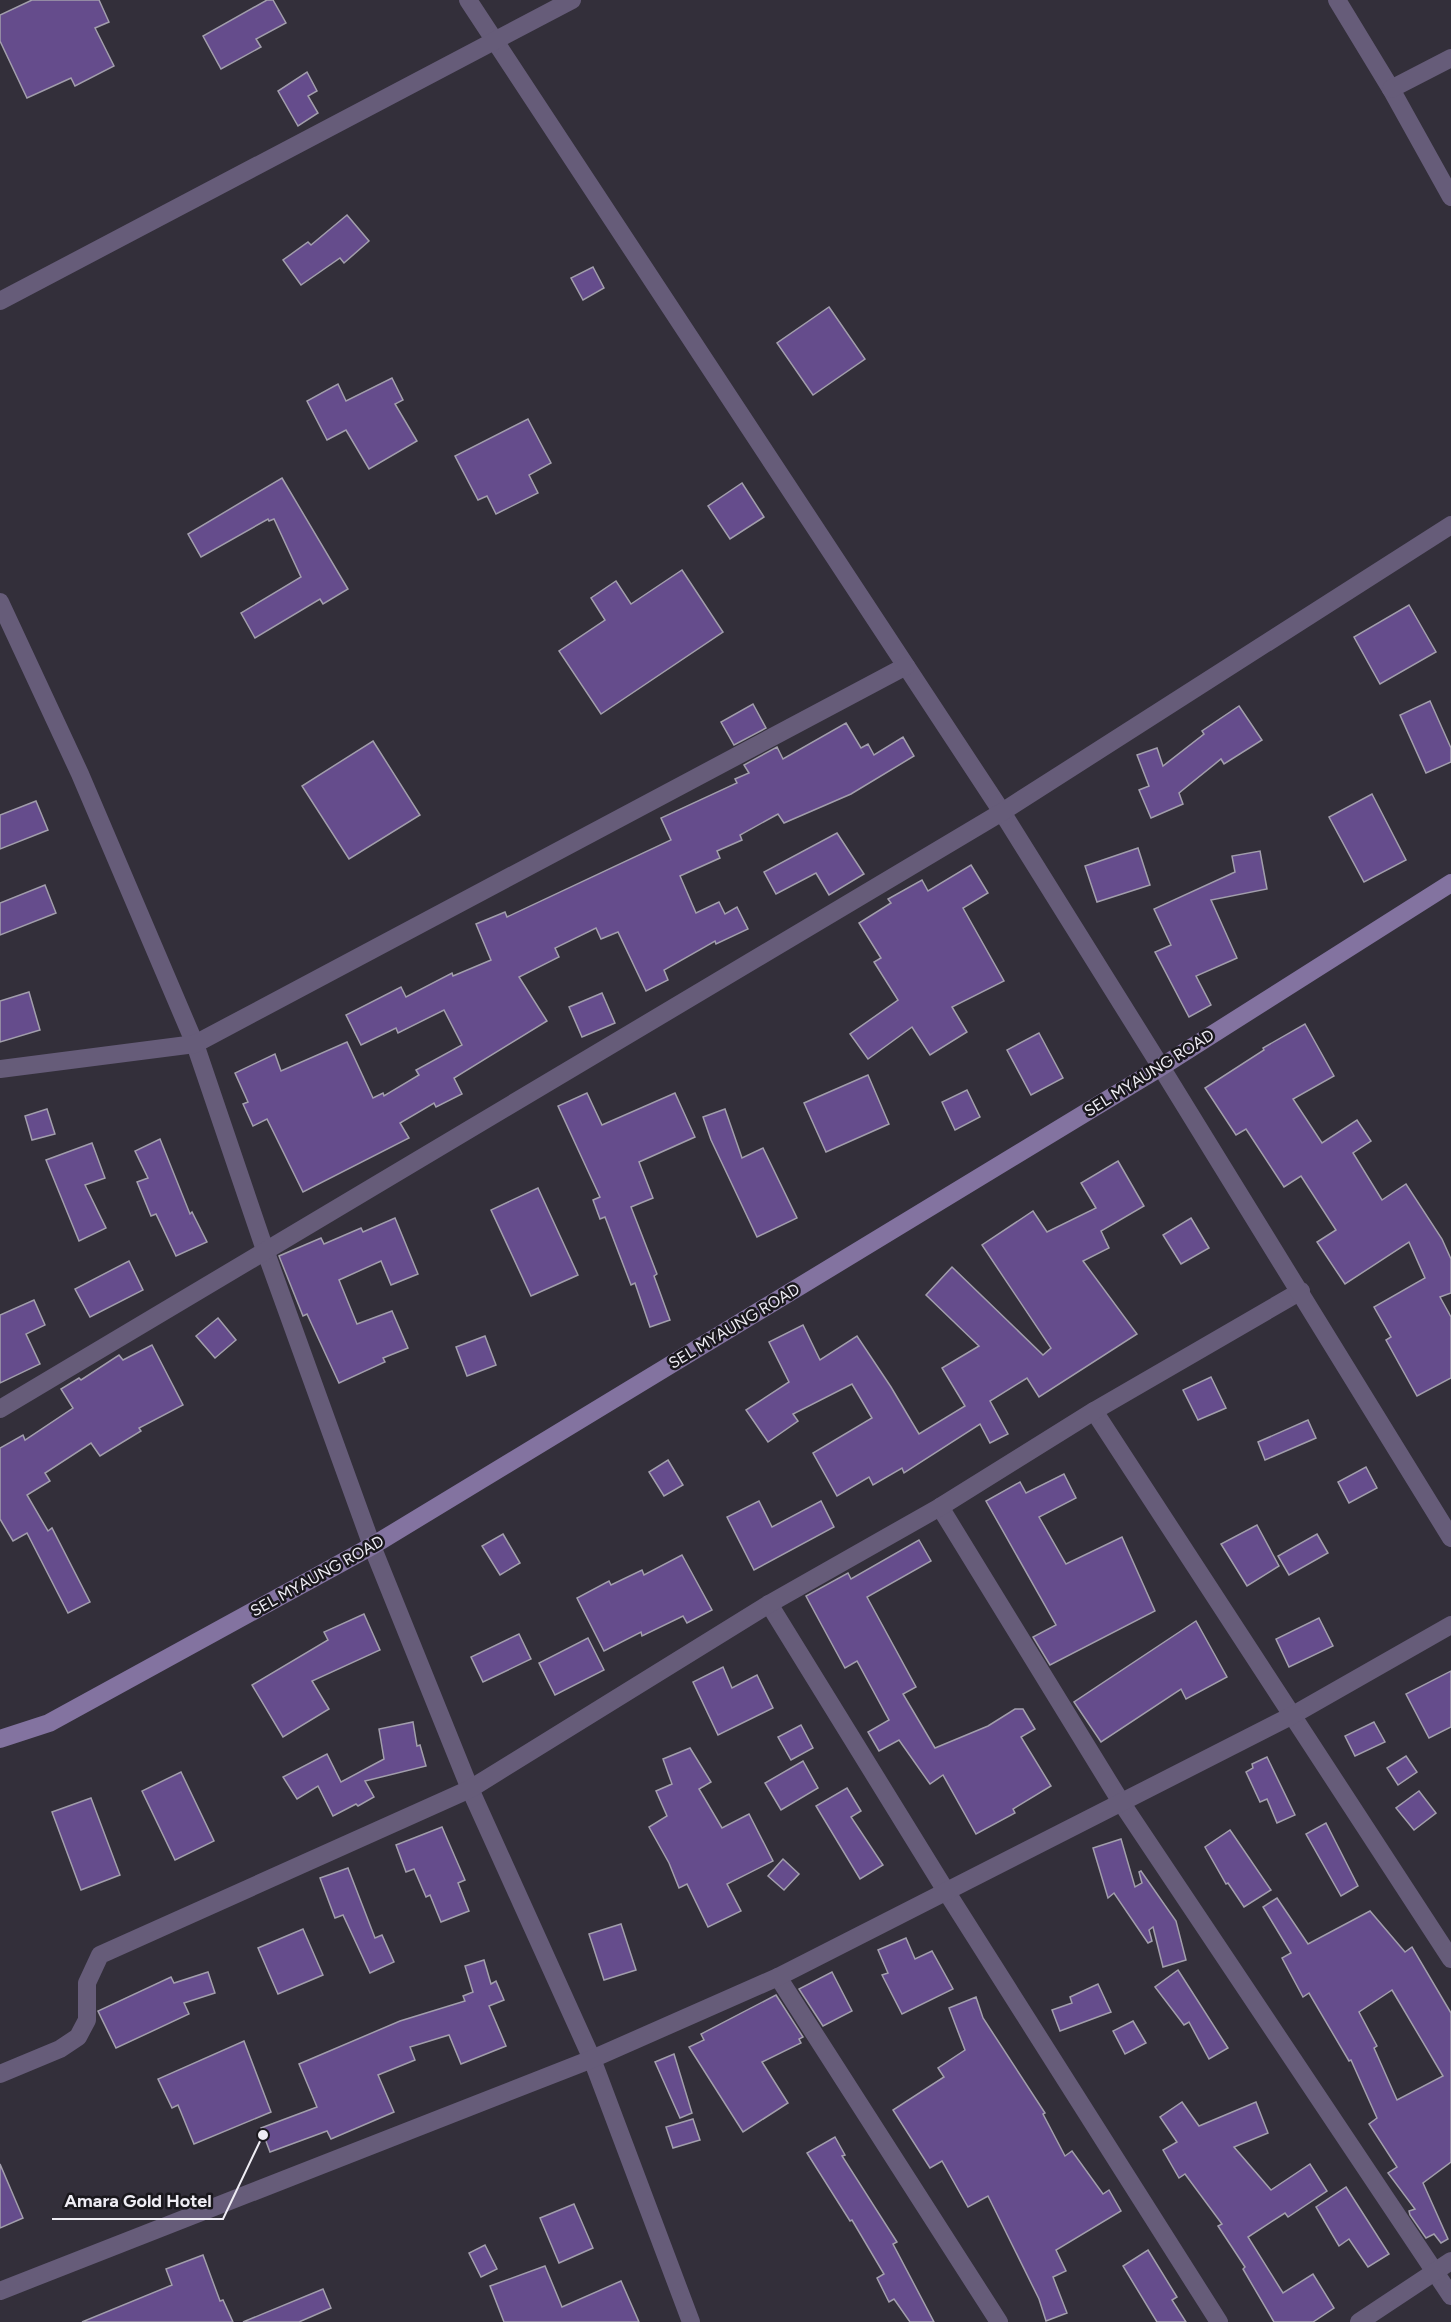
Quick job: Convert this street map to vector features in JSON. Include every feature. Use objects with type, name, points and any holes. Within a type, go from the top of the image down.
[{"type":"main road","name":"SEL MYAUNG ROAD","points":[[0,1739],[49,1723],[372,1546],[1161,1067],[1451,883]]},
{"type":"street","points":[[468,0],[1002,812],[1301,1291],[1451,1538]]},
{"type":"street","points":[[0,301],[572,0]]},
{"type":"street","points":[[1337,0],[1391,89],[1451,197]]},
{"type":"street","points":[[1391,89],[1451,58]]},
{"type":"street","points":[[0,1409],[1002,812],[1451,525]]},
{"type":"street","points":[[0,602],[80,774],[195,1044],[265,1250],[372,1546],[470,1789],[592,2059],[691,2322]]},
{"type":"street","points":[[0,1069],[195,1044],[906,666]]},
{"type":"street","points":[[0,2074],[60,2049],[78,2037],[87,2020],[87,1983],[100,1955],[470,1789],[769,1604],[940,1507],[1094,1411],[1301,1291]]},
{"type":"street","points":[[1094,1411],[1451,1959]]},
{"type":"street","points":[[940,1507],[1121,1802],[1451,2296]]},
{"type":"street","points":[[769,1604],[946,1891],[1219,2322]]},
{"type":"street","points":[[0,2291],[592,2059],[778,1977],[1293,1715],[1451,1625]]},
{"type":"street","points":[[778,1977],[999,2322]]},
{"type":"street","points":[[1359,2322],[1451,2261]]},
{"type":"building","points":[[32,0],[99,0],[109,22],[95,28],[114,66],[75,86],[71,78],[27,98],[0,41],[0,15]]},
{"type":"building","points":[[267,0],[273,0],[286,23],[256,39],[261,47],[221,69],[203,36]]},
{"type":"building","points":[[307,72],[317,91],[308,96],[318,113],[298,126],[278,91]]},
{"type":"building","points":[[347,215],[369,241],[344,263],[340,258],[301,285],[283,260],[308,242],[311,245]]},
{"type":"building","points":[[593,267],[604,288],[583,300],[571,278]]},
{"type":"building","points":[[829,307],[865,359],[813,395],[777,343]]},
{"type":"building","points":[[392,378],[403,400],[395,404],[417,441],[369,469],[346,430],[327,440],[307,401],[338,384],[346,401]]},
{"type":"building","points":[[528,419],[551,463],[529,475],[538,493],[496,514],[487,496],[478,500],[455,456]]},
{"type":"building","points":[[282,478],[348,589],[323,604],[320,599],[255,638],[241,613],[301,577],[274,519],[269,521],[268,519],[201,557],[188,534]]},
{"type":"building","points":[[742,483],[764,517],[730,539],[708,506]]},
{"type":"building","points":[[682,570],[723,632],[601,714],[559,651],[605,620],[591,598],[616,581],[631,604]]},
{"type":"building","points":[[1409,605],[1436,652],[1380,684],[1354,637]]},
{"type":"building","points":[[1430,701],[1451,748],[1451,762],[1426,773],[1400,715]]},
{"type":"building","points":[[753,704],[766,728],[734,745],[721,722]]},
{"type":"building","points":[[1239,706],[1262,740],[1224,764],[1221,759],[1179,793],[1183,804],[1151,818],[1139,790],[1149,786],[1137,755],[1157,748],[1163,766],[1204,734],[1202,731]]},
{"type":"building","points":[[846,723],[861,748],[868,744],[874,755],[903,737],[914,756],[851,794],[784,823],[778,814],[740,835],[742,840],[717,851],[720,858],[680,876],[696,913],[719,902],[725,914],[737,907],[748,929],[716,944],[715,941],[664,970],[668,980],[646,991],[618,932],[601,939],[596,928],[555,948],[559,957],[519,977],[547,1021],[454,1078],[462,1094],[436,1107],[434,1103],[400,1123],[409,1138],[303,1192],[267,1119],[253,1126],[243,1104],[248,1102],[235,1073],[275,1054],[281,1071],[347,1042],[373,1098],[383,1093],[384,1096],[419,1075],[416,1070],[462,1045],[444,1010],[398,1033],[396,1028],[361,1045],[346,1015],[401,987],[406,997],[452,973],[453,976],[491,960],[476,924],[505,912],[507,917],[671,840],[661,818],[737,783],[735,779],[749,773],[744,765],[777,747],[783,759]]},
{"type":"building","points":[[373,741],[420,815],[349,859],[302,786]]},
{"type":"building","points":[[1372,794],[1406,860],[1364,882],[1329,817]]},
{"type":"building","points":[[36,801],[48,830],[0,849],[0,815]]},
{"type":"building","points":[[837,833],[864,874],[829,895],[816,873],[776,894],[764,872]]},
{"type":"building","points":[[1138,848],[1150,885],[1097,902],[1085,866]]},
{"type":"building","points":[[1260,851],[1267,889],[1211,900],[1237,958],[1196,976],[1211,1005],[1189,1017],[1155,952],[1171,945],[1154,909],[1235,872],[1232,856]]},
{"type":"building","points":[[971,865],[988,893],[963,908],[1004,981],[952,1007],[967,1032],[930,1055],[912,1027],[868,1059],[850,1034],[898,1000],[874,962],[881,958],[859,923],[891,903],[888,899],[922,880],[928,891]]},
{"type":"building","points":[[45,885],[56,913],[0,935],[0,903]]},
{"type":"building","points":[[29,992],[40,1030],[0,1042],[0,1001]]},
{"type":"building","points":[[602,993],[615,1023],[582,1037],[569,1007]]},
{"type":"building","points":[[1305,1024],[1334,1076],[1293,1099],[1322,1143],[1357,1120],[1371,1141],[1353,1153],[1382,1200],[1406,1184],[1442,1239],[1451,1259],[1451,1293],[1440,1297],[1451,1317],[1451,1378],[1417,1396],[1386,1340],[1391,1337],[1374,1307],[1425,1278],[1409,1242],[1345,1284],[1317,1242],[1336,1230],[1301,1176],[1284,1187],[1246,1129],[1236,1135],[1205,1088],[1264,1050],[1263,1048]]},
{"type":"building","points":[[1039,1033],[1063,1078],[1031,1095],[1007,1050]]},
{"type":"building","points":[[868,1075],[889,1124],[826,1152],[804,1103]]},
{"type":"building","points":[[967,1090],[980,1117],[955,1130],[942,1102]]},
{"type":"building","points":[[587,1093],[602,1125],[675,1093],[695,1137],[639,1162],[653,1198],[631,1207],[657,1274],[654,1276],[670,1320],[650,1327],[635,1283],[631,1285],[605,1217],[600,1219],[593,1200],[600,1197],[558,1106]]},
{"type":"building","points":[[47,1109],[55,1134],[32,1140],[25,1116]]},
{"type":"building","points":[[725,1109],[742,1158],[763,1148],[797,1218],[757,1237],[711,1140],[703,1117]]},
{"type":"building","points":[[160,1139],[190,1214],[192,1212],[207,1242],[176,1256],[156,1214],[151,1216],[137,1182],[148,1178],[135,1151]]},
{"type":"building","points":[[92,1143],[105,1178],[85,1185],[106,1228],[79,1241],[46,1160]]},
{"type":"building","points":[[1118,1161],[1144,1206],[1101,1231],[1109,1248],[1083,1261],[1137,1334],[1039,1397],[1027,1378],[990,1401],[1008,1434],[990,1443],[980,1424],[904,1473],[902,1468],[873,1485],[869,1477],[837,1496],[813,1453],[872,1418],[852,1384],[793,1414],[798,1421],[768,1442],[746,1410],[789,1382],[769,1342],[803,1325],[820,1360],[857,1336],[919,1434],[965,1406],[942,1368],[979,1346],[926,1295],[952,1267],[1043,1355],[1051,1348],[982,1245],[1033,1211],[1047,1232],[1096,1208],[1081,1183]]},
{"type":"building","points":[[538,1188],[578,1275],[531,1296],[491,1210]]},
{"type":"building","points":[[395,1218],[418,1274],[391,1285],[381,1261],[339,1280],[357,1324],[392,1311],[408,1348],[383,1358],[385,1362],[339,1383],[307,1314],[303,1316],[279,1256],[321,1238],[324,1244],[361,1228],[363,1232]]},
{"type":"building","points":[[1191,1218],[1209,1248],[1181,1264],[1163,1235]]},
{"type":"building","points":[[129,1261],[143,1290],[90,1317],[75,1289]]},
{"type":"building","points":[[34,1300],[45,1325],[26,1334],[40,1364],[0,1383],[0,1315]]},
{"type":"building","points":[[218,1318],[236,1340],[215,1358],[196,1336]]},
{"type":"building","points":[[485,1336],[496,1365],[467,1376],[456,1347]]},
{"type":"building","points":[[152,1345],[183,1405],[139,1428],[141,1431],[100,1456],[91,1443],[45,1473],[50,1481],[27,1495],[48,1531],[52,1528],[90,1602],[68,1613],[27,1533],[13,1541],[0,1519],[0,1448],[23,1435],[25,1440],[73,1408],[61,1389],[79,1378],[81,1380],[119,1355],[123,1360]]},
{"type":"building","points":[[1211,1377],[1226,1408],[1198,1420],[1183,1390]]},
{"type":"building","points":[[1308,1420],[1316,1438],[1265,1460],[1258,1442]]},
{"type":"building","points":[[668,1460],[683,1485],[664,1496],[649,1472]]},
{"type":"building","points":[[1366,1467],[1377,1488],[1349,1503],[1338,1482]]},
{"type":"building","points":[[1064,1474],[1076,1498],[1039,1517],[1066,1564],[1122,1537],[1155,1611],[1050,1665],[1033,1637],[1056,1625],[986,1501],[1020,1482],[1026,1493]]},
{"type":"building","points":[[759,1501],[772,1527],[821,1501],[834,1527],[754,1570],[727,1517]]},
{"type":"building","points":[[1257,1525],[1279,1566],[1247,1586],[1221,1544]]},
{"type":"building","points":[[503,1534],[520,1563],[500,1575],[482,1546]]},
{"type":"building","points":[[1317,1534],[1328,1553],[1289,1575],[1278,1556]]},
{"type":"building","points":[[919,1540],[931,1561],[867,1597],[916,1687],[903,1694],[935,1748],[988,1726],[1015,1709],[1023,1709],[1035,1729],[1021,1737],[1051,1786],[1013,1809],[1015,1813],[976,1834],[943,1775],[930,1784],[899,1740],[879,1751],[868,1732],[889,1720],[857,1661],[845,1668],[806,1596],[848,1573],[851,1579]]},
{"type":"building","points":[[682,1555],[712,1610],[687,1623],[683,1616],[642,1636],[641,1632],[604,1651],[577,1598],[609,1581],[611,1585],[642,1570],[644,1575]]},
{"type":"building","points":[[364,1614],[380,1650],[312,1681],[329,1709],[283,1737],[252,1685],[328,1640],[324,1632]]},
{"type":"building","points":[[1319,1618],[1333,1646],[1289,1667],[1276,1639]]},
{"type":"building","points":[[1196,1621],[1227,1677],[1186,1699],[1181,1689],[1101,1742],[1074,1702]]},
{"type":"building","points":[[519,1634],[531,1659],[483,1682],[471,1657]]},
{"type":"building","points":[[588,1638],[604,1670],[555,1695],[539,1663]]},
{"type":"building","points":[[723,1667],[732,1688],[757,1675],[773,1708],[718,1735],[693,1682]]},
{"type":"building","points":[[1451,1671],[1451,1727],[1429,1738],[1406,1694]]},
{"type":"building","points":[[413,1722],[417,1746],[420,1745],[426,1766],[365,1781],[374,1797],[358,1806],[356,1804],[333,1816],[318,1786],[297,1799],[283,1777],[327,1754],[341,1782],[384,1759],[379,1729]]},
{"type":"building","points":[[1374,1722],[1385,1742],[1355,1756],[1345,1736]]},
{"type":"building","points":[[801,1725],[813,1748],[791,1760],[778,1737]]},
{"type":"building","points":[[690,1748],[711,1782],[699,1789],[722,1828],[749,1814],[773,1861],[727,1884],[741,1911],[708,1927],[687,1884],[679,1888],[669,1863],[649,1827],[667,1816],[656,1791],[672,1784],[663,1759]]},
{"type":"building","points":[[1406,1756],[1417,1772],[1398,1785],[1387,1768]]},
{"type":"building","points":[[1267,1757],[1295,1815],[1277,1823],[1267,1799],[1260,1802],[1246,1772],[1253,1768],[1252,1764]]},
{"type":"building","points":[[803,1761],[818,1788],[781,1810],[765,1783]]},
{"type":"building","points":[[181,1772],[214,1841],[175,1860],[142,1791]]},
{"type":"building","points":[[847,1788],[861,1811],[851,1817],[883,1865],[860,1879],[816,1806]]},
{"type":"building","points":[[1419,1791],[1436,1813],[1414,1830],[1396,1808]]},
{"type":"building","points":[[91,1798],[120,1875],[81,1890],[52,1812]]},
{"type":"building","points":[[1326,1823],[1358,1886],[1341,1896],[1306,1834]]},
{"type":"building","points":[[442,1827],[465,1880],[458,1883],[469,1911],[441,1922],[430,1895],[426,1897],[414,1869],[406,1872],[396,1845]]},
{"type":"building","points":[[1230,1830],[1271,1890],[1244,1907],[1228,1883],[1226,1884],[1205,1847]]},
{"type":"building","points":[[1121,1839],[1135,1887],[1142,1883],[1139,1872],[1141,1871],[1176,1921],[1186,1960],[1163,1967],[1153,1927],[1149,1930],[1152,1941],[1148,1943],[1114,1893],[1108,1898],[1093,1848]]},
{"type":"building","points":[[783,1859],[799,1874],[784,1890],[768,1876]]},
{"type":"building","points":[[348,1868],[375,1938],[382,1935],[394,1962],[370,1973],[343,1915],[335,1918],[320,1878]]},
{"type":"building","points":[[1277,1898],[1308,1944],[1370,1911],[1405,1952],[1412,1947],[1451,2013],[1451,2162],[1423,2183],[1448,2239],[1441,2243],[1434,2234],[1426,2238],[1410,2215],[1409,2211],[1415,2209],[1388,2173],[1397,2167],[1369,2124],[1377,2118],[1351,2060],[1349,2061],[1309,1993],[1303,1997],[1282,1958],[1291,1953],[1263,1907]],"holes":[[[1392,1990],[1443,2076],[1397,2100],[1374,2048],[1377,2046],[1359,2012]]]},
{"type":"building","points":[[621,1924],[636,1970],[604,1980],[589,1934]]},
{"type":"building","points":[[303,1929],[323,1975],[278,1994],[258,1948]]},
{"type":"building","points":[[906,1938],[915,1959],[932,1951],[953,1989],[902,2014],[882,1975],[888,1973],[878,1950]]},
{"type":"building","points":[[484,1960],[491,1984],[496,1981],[504,2000],[489,2006],[506,2046],[461,2064],[449,2035],[410,2047],[415,2060],[378,2075],[394,2112],[331,2139],[327,2131],[270,2152],[261,2128],[317,2107],[299,2064],[400,2021],[465,2001],[463,1996],[473,1992],[465,1966]]},
{"type":"building","points":[[1178,1970],[1228,2048],[1209,2059],[1189,2022],[1184,2025],[1155,1987]]},
{"type":"building","points":[[208,1972],[215,1993],[184,2003],[189,2014],[116,2048],[98,2011],[171,1977],[174,1983]]},
{"type":"building","points":[[832,1972],[852,2011],[823,2026],[799,1989]]},
{"type":"building","points":[[1098,1984],[1111,2012],[1060,2031],[1052,2010],[1072,2003],[1070,1997]]},
{"type":"building","points":[[776,1995],[803,2037],[799,2039],[801,2043],[762,2062],[788,2103],[743,2132],[689,2047],[704,2040],[701,2034]]},
{"type":"building","points":[[976,1997],[983,2018],[1045,2113],[1043,2114],[1065,2156],[1072,2151],[1103,2194],[1109,2190],[1121,2211],[1056,2250],[1066,2271],[1053,2277],[1067,2313],[1046,2321],[1039,2299],[988,2196],[968,2207],[942,2161],[930,2168],[893,2110],[944,2077],[938,2068],[965,2050],[949,2008]]},
{"type":"building","points":[[1133,2021],[1146,2043],[1125,2054],[1113,2031]]},
{"type":"building","points":[[244,2041],[271,2112],[194,2144],[178,2105],[172,2108],[158,2079]]},
{"type":"building","points":[[674,2054],[692,2113],[680,2118],[655,2062]]},
{"type":"building","points":[[1182,2102],[1199,2126],[1256,2102],[1268,2133],[1234,2147],[1271,2190],[1310,2164],[1327,2191],[1288,2217],[1285,2213],[1248,2237],[1283,2293],[1313,2274],[1334,2308],[1313,2322],[1274,2322],[1243,2269],[1245,2267],[1218,2226],[1222,2224],[1185,2174],[1179,2178],[1163,2150],[1177,2142],[1160,2117]]},
{"type":"building","points":[[693,2119],[700,2140],[673,2148],[666,2127]]},
{"type":"building","points":[[835,2137],[845,2155],[842,2156],[897,2242],[893,2244],[934,2322],[910,2322],[894,2299],[889,2302],[877,2278],[884,2274],[852,2220],[850,2221],[807,2153]]},
{"type":"building","points":[[0,2164],[23,2218],[0,2228]]},
{"type":"building","points":[[1346,2187],[1389,2254],[1368,2267],[1349,2239],[1339,2246],[1316,2207]]},
{"type":"building","points":[[574,2204],[593,2248],[559,2263],[540,2218]]},
{"type":"building","points":[[485,2245],[497,2269],[481,2277],[469,2253]]},
{"type":"building","points":[[1148,2250],[1177,2297],[1172,2300],[1186,2322],[1157,2322],[1123,2266]]},
{"type":"building","points":[[203,2255],[220,2301],[223,2300],[233,2322],[82,2322],[172,2285],[166,2269]]},
{"type":"building","points":[[545,2266],[562,2307],[621,2281],[639,2322],[504,2322],[490,2286]]},
{"type":"building","points":[[323,2289],[331,2308],[299,2322],[243,2322]]},
{"type":"place","name":"Amara Gold Hotel","points":[[263,2135]]}]
